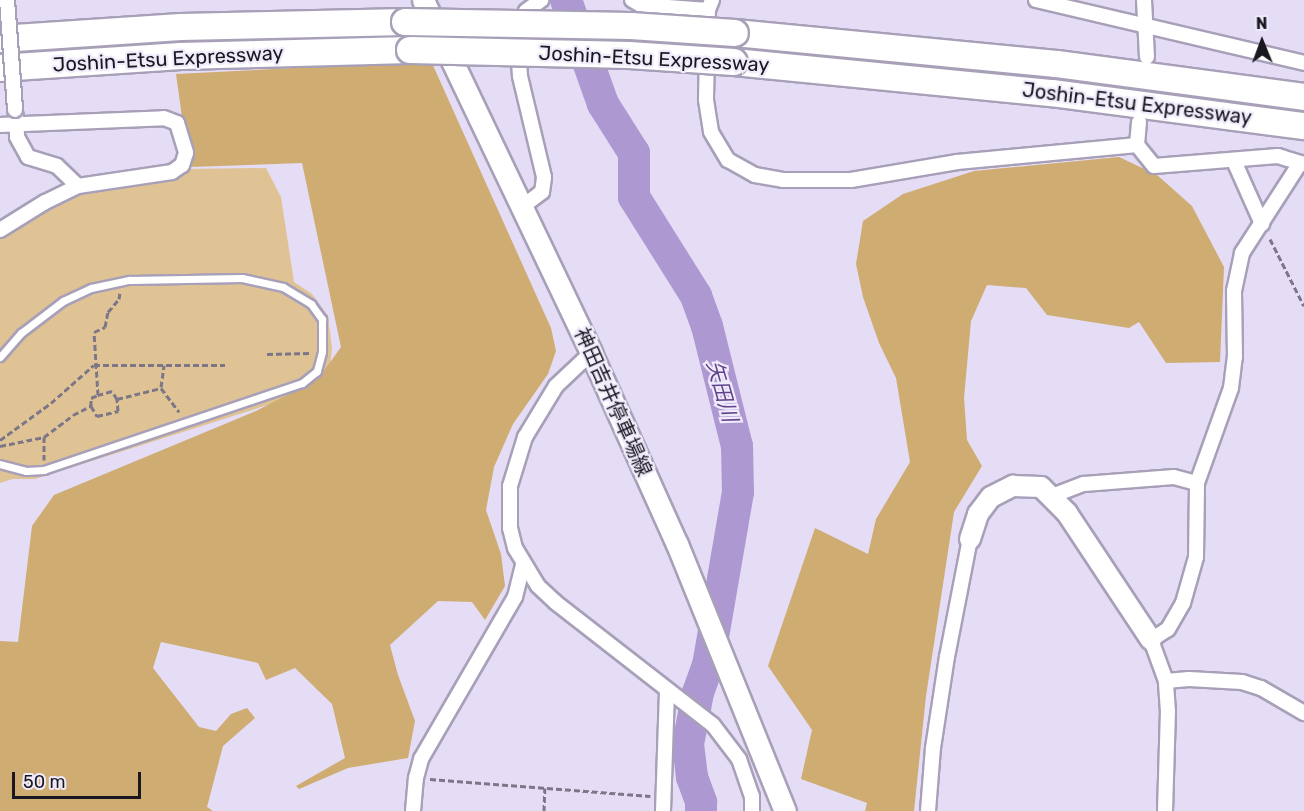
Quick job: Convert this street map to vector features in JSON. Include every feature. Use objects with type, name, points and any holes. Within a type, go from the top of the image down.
[{"type":"highway","name":"Joshin-Etsu Expressway","points":[[0,39],[181,27],[405,22],[631,26],[735,33],[1057,64],[1304,97]]},
{"type":"highway","name":"Joshin-Etsu Expressway","points":[[0,68],[181,56],[410,50],[629,55],[734,62],[986,85],[1304,126]]},
{"type":"main road","name":"神田吉井停車場線","points":[[423,0],[591,353],[677,544],[785,811]]},
{"type":"street","points":[[8,0],[15,110],[21,148],[28,157],[57,166],[78,186]]},
{"type":"street","points":[[522,207],[542,192],[544,177],[520,76],[519,27],[526,11],[541,0]]},
{"type":"street","points":[[632,0],[641,5],[710,5],[706,100],[711,132],[728,160],[755,175],[783,180],[851,180],[957,162],[1137,144]]},
{"type":"street","points":[[1036,0],[1147,28],[1304,63]]},
{"type":"street","points":[[1144,0],[1147,57]]},
{"type":"street","points":[[0,125],[164,118],[177,123],[186,153],[182,165],[172,172],[78,186],[45,202],[0,230]]},
{"type":"street","points":[[1139,122],[1137,144],[1154,166],[1278,156],[1302,164],[1242,253],[1234,291],[1235,357],[1231,388],[1197,483],[1196,557],[1183,603],[1168,629],[1151,640]]},
{"type":"street","points":[[1234,161],[1262,224]]},
{"type":"street","points":[[591,353],[556,386],[525,437],[510,486],[510,528],[515,548],[523,565],[538,586],[555,602],[713,725],[739,759],[752,796],[752,811]]},
{"type":"street","points":[[1052,496],[1084,484],[1174,477],[1197,483]]},
{"type":"street","points":[[928,811],[940,700],[970,539],[978,514],[991,497],[1012,486],[1041,487],[1052,496],[1151,640],[1166,681],[1168,712],[1165,811]]},
{"type":"street","points":[[413,811],[416,778],[421,759],[515,597],[523,565]]},
{"type":"street","points":[[1166,681],[1189,679],[1242,681],[1261,688],[1304,713]]},
{"type":"street","points":[[663,804],[667,691]]},
{"type":"lane","points":[[0,357],[21,333],[63,301],[91,288],[122,282],[242,278],[283,287],[311,304],[322,320],[322,352],[317,371],[302,383],[44,470],[26,471],[0,465]]},
{"type":"path","points":[[1262,224],[1304,306]]},
{"type":"path","points":[[98,395],[94,365],[94,332],[105,327],[108,312],[119,299],[122,282]]},
{"type":"path","points":[[267,354],[322,352]]},
{"type":"path","points":[[0,440],[51,403],[94,365],[225,365]]},
{"type":"path","points":[[164,365],[161,388],[188,423]]},
{"type":"path","points":[[117,399],[161,388]]},
{"type":"path","points":[[112,391],[117,399],[118,411],[97,416],[91,406],[91,398],[98,395],[112,391]]},
{"type":"path","points":[[0,446],[44,437],[73,415],[91,406]]},
{"type":"path","points":[[44,437],[44,470]]},
{"type":"path","points":[[416,778],[545,788],[663,804]]},
{"type":"path","points":[[544,811],[545,788]]},
{"type":"shaded area","points":[[431,61],[551,328],[556,351],[548,374],[513,424],[494,467],[486,510],[501,554],[505,586],[485,620],[472,602],[438,601],[390,645],[415,721],[408,758],[348,768],[299,789],[296,786],[345,758],[332,704],[295,668],[266,680],[258,663],[161,642],[153,668],[199,727],[216,731],[231,714],[247,708],[255,718],[223,746],[207,807],[213,811],[0,811],[0,641],[18,642],[32,526],[54,495],[256,411],[318,379],[341,347],[302,163],[189,167],[176,74]]},
{"type":"shaded area","points":[[1119,157],[1157,175],[1192,206],[1224,267],[1220,362],[1166,363],[1139,322],[1129,328],[1047,315],[1026,288],[987,285],[971,321],[964,398],[967,440],[982,466],[954,512],[926,696],[914,811],[865,811],[867,803],[801,779],[812,730],[768,666],[815,528],[868,554],[876,519],[910,462],[896,378],[879,343],[863,297],[856,264],[863,221],[903,194],[974,171]]},
{"type":"shaded area","points":[[266,168],[281,197],[294,282],[312,294],[328,316],[332,348],[330,367],[325,378],[296,396],[35,479],[13,479],[0,483],[0,238],[79,190],[184,169]]},
{"type":"waterway","name":"矢田川","points":[[566,0],[603,104],[634,153],[634,197],[696,296],[707,326],[737,446],[738,492],[708,665],[698,693],[688,744],[692,777],[701,802],[701,811]]}]
